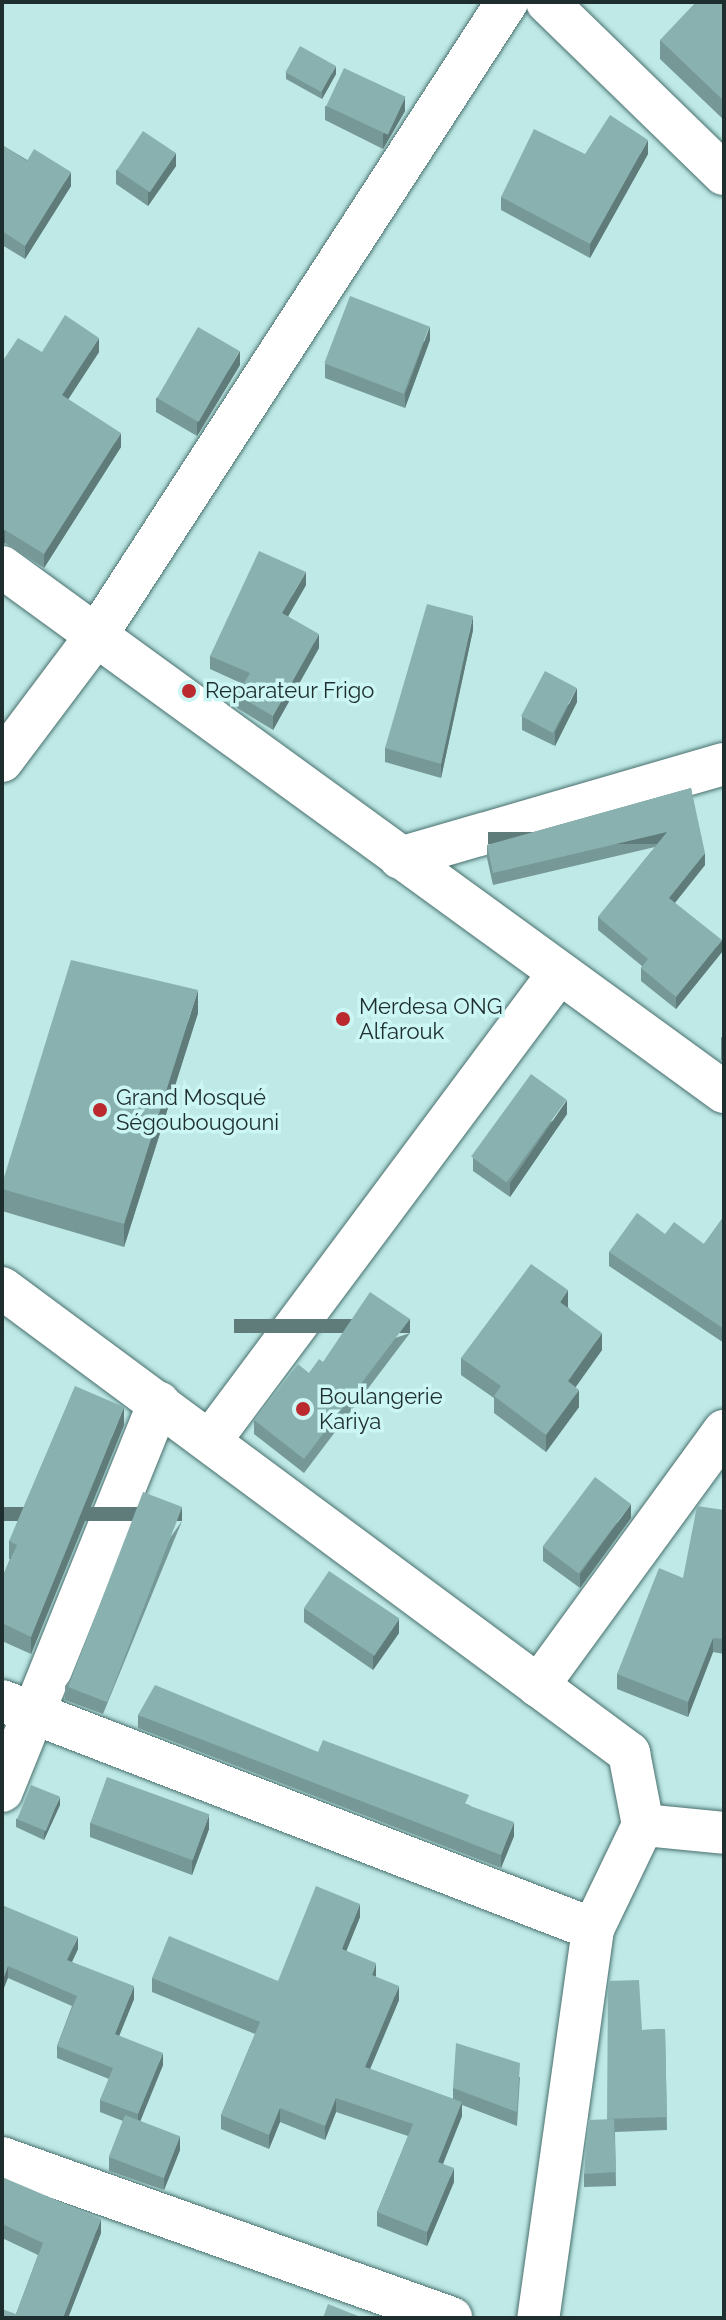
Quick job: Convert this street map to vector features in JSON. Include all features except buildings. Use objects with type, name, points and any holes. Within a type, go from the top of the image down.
[{"type":"street","points":[[2,761],[96,636],[507,2]]},
{"type":"street","points":[[547,2],[724,174]]},
{"type":"street","points":[[2,567],[724,1092]]},
{"type":"street","points":[[400,858],[724,764]]},
{"type":"street","points":[[210,1441],[559,973]]},
{"type":"street","points":[[2,1288],[629,1753],[643,1825],[593,1929],[538,2318]]},
{"type":"street","points":[[2,1791],[18,1707],[159,1403]]},
{"type":"street","points":[[538,1686],[724,1431]]},
{"type":"street","points":[[18,1707],[593,1929]]},
{"type":"street","points":[[643,1825],[724,1833]]},
{"type":"street","points":[[2,2158],[451,2318]]},
{"type":"place","name":"Reparateur Frigo","points":[[189,691]]},
{"type":"place","name":"Merdesa ONG Alfarouk","points":[[343,1019]]},
{"type":"place","name":"Grand Mosqué Ségoubougouni","points":[[100,1110]]},
{"type":"place","name":"Boulangerie Kariya","points":[[303,1409]]}]
